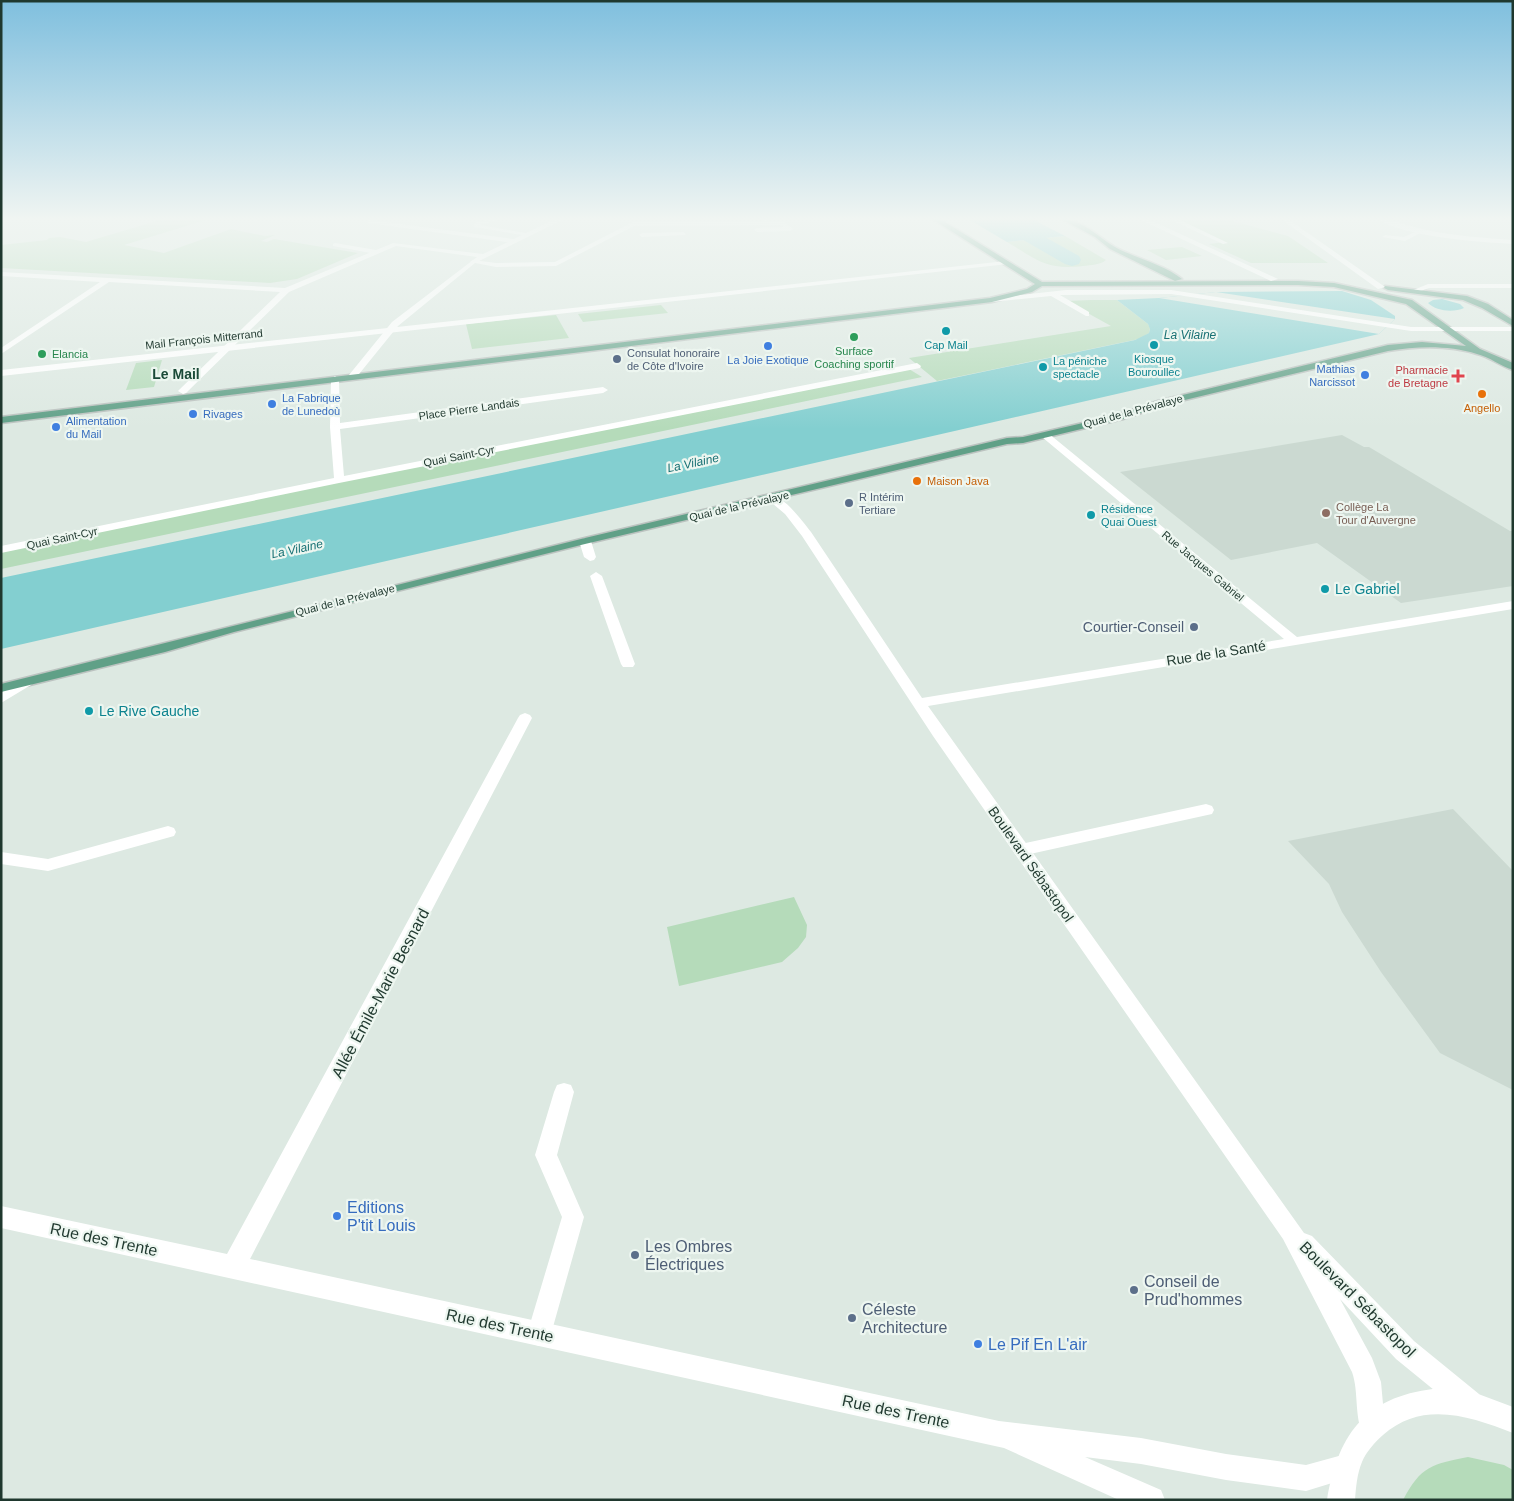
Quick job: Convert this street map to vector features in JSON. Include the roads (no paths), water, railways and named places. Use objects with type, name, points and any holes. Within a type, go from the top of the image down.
[{"type":"main road","points":[[1,419],[62,404],[183,391],[229,391],[352,377],[992,300],[998,296],[1035,289]]},
{"type":"main road","points":[[1356,289],[1409,302],[1513,374]]},
{"type":"main road","points":[[1398,289],[1445,294],[1472,300],[1513,324]]},
{"type":"main road","points":[[1409,302],[1407,299],[1408,295],[1415,291]]},
{"type":"main road","name":"Quai de la Prévalaye","points":[[1,688],[160,649],[229,629],[585,541],[998,443],[1023,440],[1120,417],[1161,403],[1388,348],[1429,345],[1479,351]]},
{"type":"main road","points":[[1479,351],[1513,367]]},
{"type":"main road","points":[[1,419],[209,396],[229,391]]},
{"type":"street","points":[[1,352],[94,289]]},
{"type":"street","points":[[269,289],[286,290]]},
{"type":"street","points":[[352,377],[390,330],[440,289]]},
{"type":"street","name":"Mail François Mitterrand","points":[[1,373],[761,289]]},
{"type":"street","points":[[1047,289],[1086,314]]},
{"type":"street","points":[[1415,291],[1420,289]]},
{"type":"street","points":[[183,391],[286,290]]},
{"type":"street","points":[[992,300],[1052,293],[1158,292],[1190,294],[1417,330],[1513,328]]},
{"type":"street","name":"Quai Saint-Cyr","points":[[1,550],[339,480],[917,366]]},
{"type":"street","points":[[335,379],[334,427],[339,480]]},
{"type":"street","name":"Place Pierre Landais","points":[[334,427],[603,390]]},
{"type":"street","name":"Rue Jacques Gabriel","points":[[1045,434],[1293,640]]},
{"type":"street","name":"Boulevard Sébastopol","points":[[771,498],[789,512],[807,534],[919,703],[1291,1231],[1363,1367],[1368,1382],[1372,1426]]},
{"type":"street","points":[[585,541],[590,556]]},
{"type":"street","points":[[596,576],[628,664]]},
{"type":"street","name":"Rue de la Santé","points":[[919,703],[1513,605]]},
{"type":"street","points":[[1,699],[26,682]]},
{"type":"street","name":"Allée Émile-Marie Besnard","points":[[233,1267],[525,718]]},
{"type":"street","points":[[1022,850],[1206,810]]},
{"type":"street","points":[[1,858],[48,865],[168,832]]},
{"type":"street","points":[[539,1334],[573,1217],[546,1155],[564,1092]]},
{"type":"street","name":"Rue des Trente","points":[[1,1217],[999,1434],[1142,1451],[1226,1467],[1306,1478],[1346,1467]]},
{"type":"street","name":"Boulevard Sébastopol","points":[[1291,1231],[1405,1350],[1472,1405]]},
{"type":"street","points":[[1341,1500],[1346,1467],[1357,1444],[1372,1426],[1400,1409],[1434,1401],[1472,1405],[1513,1420]]},
{"type":"street","name":"Rue des Trente","points":[[999,1434],[1151,1500]]},
{"type":"water","name":"La Vilaine","points":[[1342,291],[1371,300],[1395,316],[1395,319],[1379,334],[1,649],[1,578],[1135,340],[1149,333],[1148,324],[1117,300],[1216,292]]},
{"type":"water","points":[[1442,299],[1460,304],[1464,308],[1445,310],[1435,308],[1428,303],[1433,300]]},
{"type":"place","name":"Cap Mail","points":[[946,331]]},
{"type":"place","name":"Surface Coaching sportif","points":[[854,337]]},
{"type":"place","name":"Kiosque Bouroullec","points":[[1154,345]]},
{"type":"place","name":"La Joie Exotique","points":[[768,346]]},
{"type":"place","name":"Elancia","points":[[42,354]]},
{"type":"place","name":"Consulat honoraire de Côte d'Ivoire","points":[[617,359]]},
{"type":"place","name":"La péniche spectacle","points":[[1043,367]]},
{"type":"place","name":"Mathias Narcissot","points":[[1365,375]]},
{"type":"place","name":"Pharmacie de Bretagne","points":[[1458,376]]},
{"type":"place","name":"Angello","points":[[1482,394]]},
{"type":"place","name":"La Fabrique de Lunedoù","points":[[272,404]]},
{"type":"place","name":"Rivages","points":[[193,414]]},
{"type":"place","name":"Alimentation du Mail","points":[[56,427]]},
{"type":"place","name":"Maison Java","points":[[917,481]]},
{"type":"place","name":"R Intérim Tertiare","points":[[849,503]]},
{"type":"place","name":"Collège La Tour d'Auvergne","points":[[1326,513]]},
{"type":"place","name":"Résidence Quai Ouest","points":[[1091,515]]},
{"type":"place","name":"Le Gabriel","points":[[1325,589]]},
{"type":"place","name":"Courtier-Conseil","points":[[1194,627]]},
{"type":"place","name":"Le Rive Gauche","points":[[89,711]]},
{"type":"place","name":"Editions P'tit Louis","points":[[337,1216]]},
{"type":"place","name":"Les Ombres Électriques","points":[[635,1255]]},
{"type":"place","name":"Conseil de Prud'hommes","points":[[1134,1290]]},
{"type":"place","name":"Céleste Architecture","points":[[852,1318]]},
{"type":"place","name":"Le Pif En L'air","points":[[978,1344]]},
{"type":"district","name":"Le Mail","points":[[176,374]]}]
